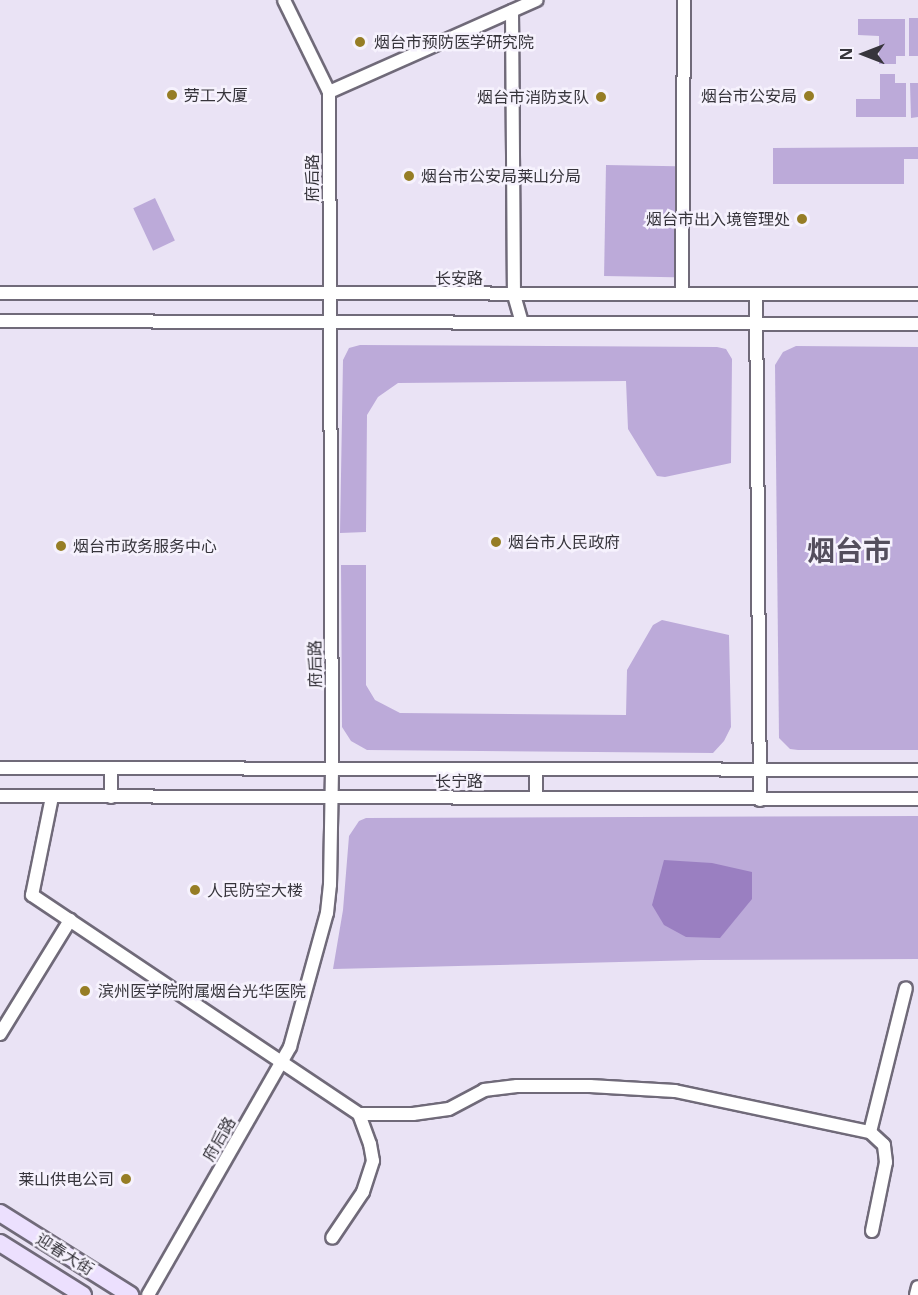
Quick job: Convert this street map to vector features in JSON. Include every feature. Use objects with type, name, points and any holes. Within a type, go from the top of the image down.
[{"type":"main road","name":"迎春大街","points":[[0,1213],[130,1295]]},
{"type":"main road","name":"迎春大街","points":[[0,1243],[83,1295]]},
{"type":"street","name":"府后路","points":[[148,1295],[282,1063],[296,1027],[327,913],[332,797],[328,323],[329,92],[284,0]]},
{"type":"street","points":[[329,92],[537,0]]},
{"type":"street","points":[[682,294],[684,0]]},
{"type":"street","points":[[512,11],[514,295],[522,323]]},
{"type":"street","name":"长安路","points":[[0,293],[918,294]]},
{"type":"street","points":[[756,294],[760,800]]},
{"type":"street","points":[[0,321],[918,324]]},
{"type":"street","name":"长宁路","points":[[0,768],[918,770]]},
{"type":"street","points":[[111,769],[111,797]]},
{"type":"street","points":[[536,770],[536,798]]},
{"type":"street","name":"长宁路","points":[[0,796],[918,799]]},
{"type":"street","points":[[52,797],[32,895],[359,1114],[414,1114],[449,1109],[484,1090],[517,1086],[591,1086],[675,1091],[870,1132],[884,1145],[886,1162],[872,1230]]},
{"type":"street","points":[[0,1034],[70,920]]},
{"type":"street","points":[[870,1132],[906,988]]},
{"type":"street","points":[[332,1238],[363,1192],[373,1161],[370,1144],[359,1114]]},
{"type":"street","points":[[916,1295],[918,1287]]},
{"type":"shaded area","points":[[909,18],[918,18],[918,56],[909,56]]},
{"type":"shaded area","points":[[858,19],[905,19],[905,56],[896,56],[896,64],[879,64],[879,36],[858,35]]},
{"type":"shaded area","points":[[880,74],[895,74],[895,83],[906,83],[906,117],[856,117],[856,99],[880,99]]},
{"type":"shaded area","points":[[910,83],[918,83],[918,117],[911,118]]},
{"type":"shaded area","points":[[918,147],[918,159],[904,159],[904,184],[773,184],[773,148]]},
{"type":"shaded area","points":[[606,165],[676,166],[674,277],[604,276]]},
{"type":"shaded area","points":[[155,198],[175,241],[153,251],[133,208]]},
{"type":"shaded area","points":[[360,345],[717,347],[726,349],[732,359],[731,463],[665,477],[657,476],[628,429],[626,381],[398,383],[378,397],[367,415],[366,532],[340,533],[343,360],[349,348]]},
{"type":"shaded area","points":[[796,346],[918,347],[918,750],[798,750],[790,749],[779,738],[775,365],[783,352]]},
{"type":"shaded area","points":[[341,565],[366,565],[366,685],[375,700],[400,713],[626,715],[627,670],[653,625],[662,620],[729,635],[731,727],[724,741],[713,753],[367,750],[351,741],[342,727]]},
{"type":"shaded area","points":[[918,816],[918,959],[701,960],[333,969],[343,910],[349,836],[359,821],[366,818]]},
{"type":"shaded area","points":[[664,860],[712,863],[752,872],[752,899],[720,938],[686,937],[664,925],[652,905]]},
{"type":"place","name":"烟台市预防医学研究院","points":[[360,42]]},
{"type":"place","name":"劳工大厦","points":[[172,95]]},
{"type":"place","name":"烟台市公安局","points":[[809,96]]},
{"type":"place","name":"烟台市消防支队","points":[[601,97]]},
{"type":"place","name":"烟台市公安局莱山分局","points":[[409,176]]},
{"type":"place","name":"烟台市出入境管理处","points":[[802,219]]},
{"type":"place","name":"烟台市人民政府","points":[[496,542]]},
{"type":"place","name":"烟台市政务服务中心","points":[[61,546]]},
{"type":"place","name":"人民防空大楼","points":[[195,890]]},
{"type":"place","name":"滨州医学院附属烟台光华医院","points":[[85,991]]},
{"type":"place","name":"莱山供电公司","points":[[126,1179]]},
{"type":"district","name":"烟台市","points":[[849,550]]}]
